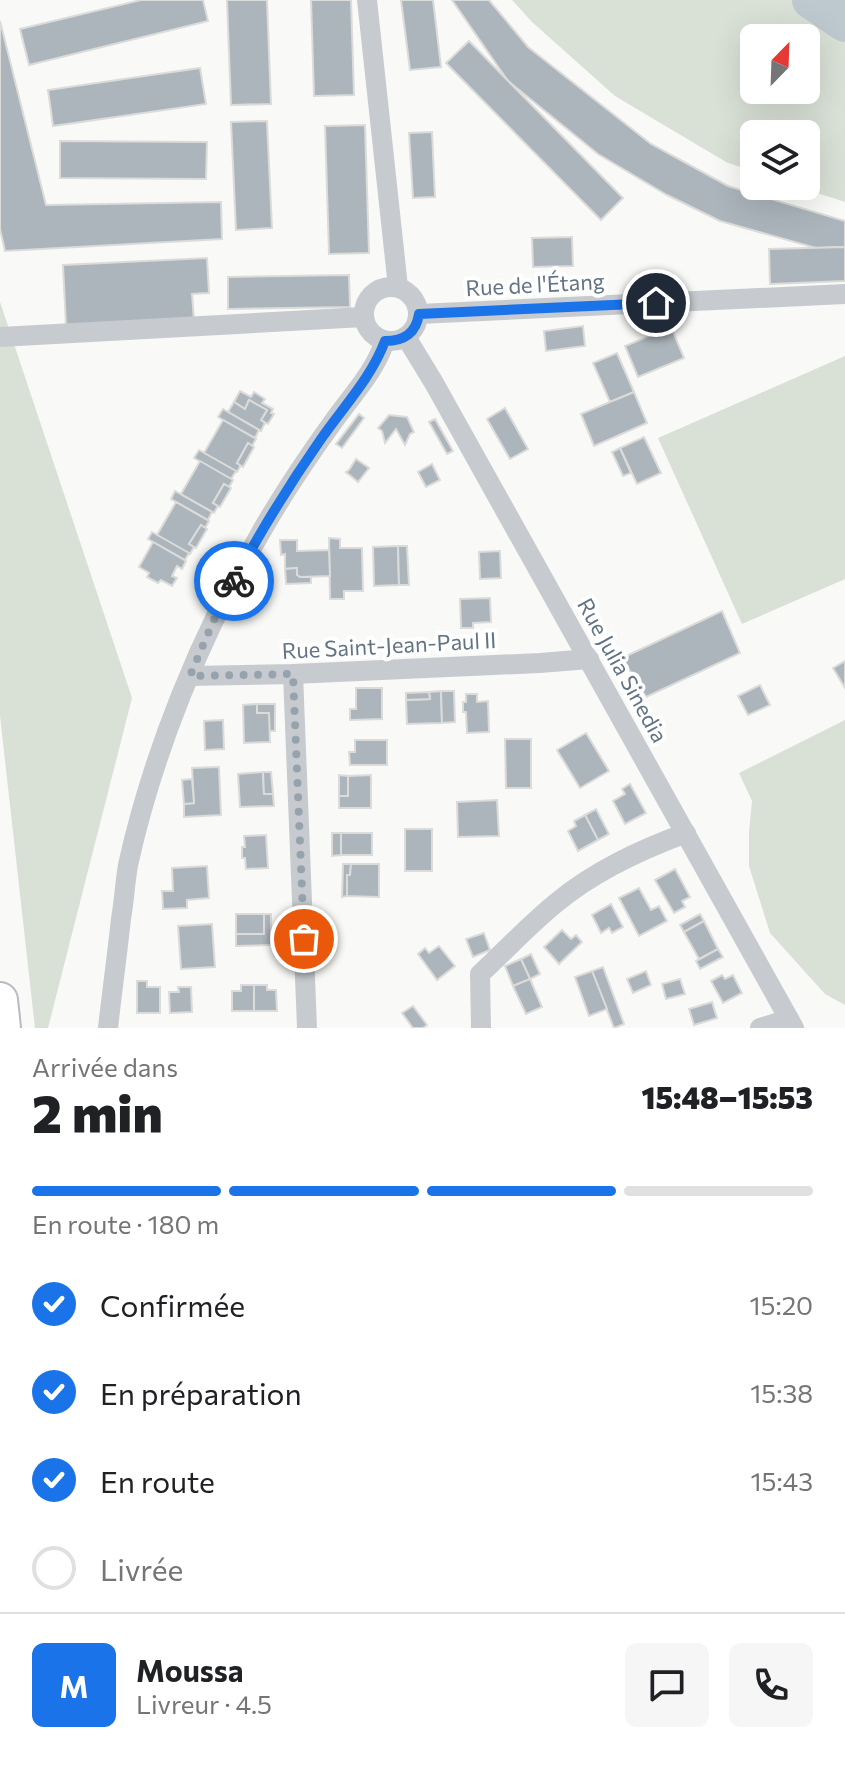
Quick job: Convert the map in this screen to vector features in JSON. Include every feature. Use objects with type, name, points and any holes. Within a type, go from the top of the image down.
[{"type":"highway","points":[[0,1000],[3,1028]]},
{"type":"street","points":[[367,0],[398,287]]},
{"type":"street","points":[[108,1028],[128,867],[155,766],[190,676],[216,615],[295,476],[395,339],[413,331],[418,323],[417,302],[409,292],[398,287],[386,287],[369,297],[364,307],[364,317],[368,329],[376,337],[395,339]]},
{"type":"street","name":"Rue de l'Étang","points":[[419,314],[845,294]]},
{"type":"street","points":[[0,337],[364,317]]},
{"type":"street","name":"Rue Julia Sinedia","points":[[395,339],[434,383],[792,1024]]},
{"type":"street","name":"Rue Saint-Jean-Paul II","points":[[190,676],[589,659]]},
{"type":"street","points":[[293,674],[307,1028]]},
{"type":"street","points":[[481,1028],[480,974],[557,902],[614,863],[686,833]]},
{"type":"street","points":[[760,1028],[792,1024]]},
{"type":"shaded area","points":[[512,0],[845,0],[845,202],[820,194],[820,120],[740,120],[740,167],[726,162],[615,96],[532,22]]},
{"type":"shaded area","points":[[0,302],[132,698],[48,1028],[35,1028],[0,716]]},
{"type":"shaded area","points":[[845,356],[845,579],[742,624],[658,438]]},
{"type":"shaded area","points":[[845,720],[845,1005],[825,994],[770,933],[749,866],[752,801],[739,773]]},
{"type":"building","points":[[141,0],[203,0],[208,21],[29,65],[20,29]]},
{"type":"building","points":[[227,0],[267,0],[271,104],[231,105]]},
{"type":"building","points":[[311,0],[351,0],[354,95],[314,96]]},
{"type":"building","points":[[401,0],[433,0],[441,67],[410,70]]},
{"type":"building","points":[[452,0],[489,0],[528,47],[651,144],[740,190],[740,200],[775,200],[845,221],[845,247],[816,248],[720,221],[667,195],[598,154],[508,81]]},
{"type":"building","points":[[0,21],[46,205],[221,202],[222,239],[5,251],[0,229]]},
{"type":"building","points":[[469,41],[623,198],[601,220],[446,63]]},
{"type":"building","points":[[200,68],[206,104],[53,126],[48,90]]},
{"type":"building","points":[[267,121],[272,228],[236,230],[231,122]]},
{"type":"building","points":[[365,125],[369,253],[329,254],[325,126]]},
{"type":"building","points":[[432,132],[435,197],[413,198],[409,133]]},
{"type":"building","points":[[60,141],[207,142],[206,179],[60,178]]},
{"type":"building","points":[[572,237],[573,266],[533,267],[532,238]]},
{"type":"building","points":[[845,247],[845,281],[770,284],[769,249]]},
{"type":"building","points":[[207,258],[209,293],[192,294],[194,320],[66,326],[63,265]]},
{"type":"building","points":[[349,275],[350,307],[228,309],[228,277]]},
{"type":"building","points":[[583,326],[585,346],[546,351],[544,331]]},
{"type":"building","points":[[671,327],[684,358],[638,377],[625,346]]},
{"type":"building","points":[[617,353],[634,392],[610,402],[593,363]]},
{"type":"building","points":[[240,391],[251,397],[254,392],[265,399],[262,403],[273,409],[271,413],[274,414],[268,424],[261,420],[267,410],[249,400],[245,409],[234,402]]},
{"type":"building","points":[[634,392],[647,423],[594,446],[581,414]]},
{"type":"building","points":[[249,400],[267,410],[261,420],[265,423],[261,431],[228,412],[234,402],[245,409]]},
{"type":"building","points":[[505,408],[528,449],[510,459],[487,419]]},
{"type":"building","points":[[223,409],[259,430],[255,438],[218,417]]},
{"type":"building","points":[[359,414],[364,418],[342,448],[336,444]]},
{"type":"building","points":[[389,415],[407,417],[414,432],[405,445],[396,429],[385,443],[378,428]]},
{"type":"building","points":[[435,419],[453,451],[447,454],[429,422]]},
{"type":"building","points":[[223,420],[256,439],[252,446],[248,443],[237,463],[241,465],[237,472],[204,453]]},
{"type":"building","points":[[644,437],[661,473],[637,484],[620,448]]},
{"type":"building","points":[[248,443],[254,447],[243,467],[237,463]]},
{"type":"building","points":[[620,448],[631,473],[623,476],[612,452]]},
{"type":"building","points":[[199,450],[236,471],[231,479],[194,458]]},
{"type":"building","points":[[356,459],[369,468],[358,482],[346,472]]},
{"type":"building","points":[[200,461],[233,480],[229,487],[224,484],[213,503],[218,506],[214,513],[181,494]]},
{"type":"building","points":[[432,464],[440,480],[426,487],[418,472]]},
{"type":"building","points":[[224,484],[231,488],[220,507],[213,503]]},
{"type":"building","points":[[175,491],[212,512],[208,520],[171,499]]},
{"type":"building","points":[[176,502],[209,521],[205,528],[201,525],[189,544],[194,547],[190,554],[157,535]]},
{"type":"building","points":[[201,525],[207,529],[196,548],[189,544]]},
{"type":"building","points":[[152,532],[189,553],[185,560],[148,539]]},
{"type":"building","points":[[329,538],[340,539],[340,548],[362,548],[363,591],[344,591],[344,599],[330,599]]},
{"type":"building","points":[[280,540],[297,540],[297,551],[329,550],[330,576],[300,577],[297,568],[285,569],[285,554],[281,555]]},
{"type":"building","points":[[153,542],[186,561],[182,569],[177,566],[172,576],[177,578],[172,586],[147,577],[149,573],[139,567]]},
{"type":"building","points":[[398,546],[399,585],[374,586],[373,547]]},
{"type":"building","points":[[398,546],[407,546],[409,585],[399,585]]},
{"type":"building","points":[[500,551],[501,578],[480,579],[479,552]]},
{"type":"building","points":[[297,568],[297,575],[311,577],[311,583],[286,584],[285,569]]},
{"type":"building","points":[[490,598],[491,622],[473,623],[473,628],[461,628],[460,599]]},
{"type":"building","points":[[722,611],[740,653],[646,697],[622,658]]},
{"type":"building","points":[[845,661],[845,688],[833,668]]},
{"type":"building","points":[[760,685],[770,705],[748,715],[738,696]]},
{"type":"building","points":[[356,688],[382,688],[382,719],[350,720],[350,709],[356,709]]},
{"type":"building","points":[[441,691],[442,723],[407,724],[406,700],[430,699],[429,692]]},
{"type":"building","points":[[441,691],[454,691],[455,722],[442,723]]},
{"type":"building","points":[[429,692],[430,699],[406,700],[406,693]]},
{"type":"building","points":[[466,694],[477,694],[477,702],[488,701],[489,732],[467,733],[466,712],[463,712]]},
{"type":"building","points":[[257,704],[275,704],[275,731],[269,731],[269,713],[257,713]]},
{"type":"building","points":[[257,704],[257,713],[269,713],[270,742],[244,743],[243,705]]},
{"type":"building","points":[[223,720],[224,749],[205,750],[204,721]]},
{"type":"building","points":[[586,733],[609,771],[580,788],[557,750]]},
{"type":"building","points":[[505,739],[531,739],[531,788],[506,788]]},
{"type":"building","points":[[355,740],[387,740],[387,765],[350,765],[349,752],[355,752]]},
{"type":"building","points":[[219,767],[221,815],[184,817],[184,804],[194,803],[192,768]]},
{"type":"building","points":[[263,772],[264,794],[273,794],[274,806],[240,807],[238,774]]},
{"type":"building","points":[[263,772],[271,772],[273,794],[264,794]]},
{"type":"building","points":[[339,775],[348,776],[348,796],[339,796]]},
{"type":"building","points":[[371,775],[371,808],[339,808],[339,796],[348,796],[348,776]]},
{"type":"building","points":[[192,779],[194,803],[184,804],[182,780]]},
{"type":"building","points":[[630,784],[646,813],[625,824],[613,801],[625,794],[622,789]]},
{"type":"building","points":[[497,800],[499,836],[458,837],[457,802]]},
{"type":"building","points":[[596,809],[609,834],[598,840],[585,815]]},
{"type":"building","points":[[585,815],[598,840],[578,851],[568,831],[576,826],[574,821]]},
{"type":"building","points":[[405,829],[432,829],[432,871],[405,871]]},
{"type":"building","points":[[332,833],[341,833],[341,855],[332,856]]},
{"type":"building","points":[[341,833],[372,833],[372,855],[341,855]]},
{"type":"building","points":[[266,835],[268,868],[246,869],[245,858],[242,858],[244,836]]},
{"type":"building","points":[[343,864],[351,864],[350,875],[347,875],[347,896],[342,897]]},
{"type":"building","points":[[351,864],[379,864],[379,897],[347,896],[347,875],[350,875]]},
{"type":"building","points":[[207,866],[209,898],[187,900],[187,908],[163,909],[162,891],[173,891],[172,868]]},
{"type":"building","points":[[675,869],[690,897],[682,901],[685,907],[674,913],[655,880]]},
{"type":"building","points":[[639,888],[651,910],[659,906],[667,921],[639,936],[619,898]]},
{"type":"building","points":[[611,904],[623,927],[612,933],[609,928],[601,933],[592,915]]},
{"type":"building","points":[[236,914],[264,914],[264,934],[236,934]]},
{"type":"building","points":[[264,914],[271,914],[271,945],[236,946],[236,934],[264,934]]},
{"type":"building","points":[[700,914],[704,921],[684,932],[680,925]]},
{"type":"building","points":[[704,921],[718,949],[699,959],[684,932]]},
{"type":"building","points":[[212,924],[215,967],[181,969],[178,926]]},
{"type":"building","points":[[562,930],[571,939],[576,935],[582,942],[559,964],[544,947]]},
{"type":"building","points":[[484,933],[490,950],[473,957],[466,939]]},
{"type":"building","points":[[439,946],[455,966],[437,980],[418,954],[425,948],[429,953]]},
{"type":"building","points":[[718,949],[723,957],[700,969],[696,961]]},
{"type":"building","points":[[531,954],[540,974],[530,979],[521,959]]},
{"type":"building","points":[[521,959],[530,979],[513,986],[505,966]]},
{"type":"building","points":[[603,967],[624,1024],[614,1028],[592,971]]},
{"type":"building","points":[[592,971],[607,1009],[589,1016],[575,977]]},
{"type":"building","points":[[646,971],[651,985],[633,993],[627,979]]},
{"type":"building","points":[[722,975],[725,979],[733,975],[742,993],[723,1003],[711,981]]},
{"type":"building","points":[[530,979],[542,1007],[526,1014],[513,986]]},
{"type":"building","points":[[680,979],[685,994],[666,999],[662,984]]},
{"type":"building","points":[[137,981],[147,981],[147,987],[160,987],[160,1013],[137,1013]]},
{"type":"building","points":[[241,985],[254,985],[254,1011],[232,1011],[232,991],[241,991]]},
{"type":"building","points":[[254,985],[267,985],[267,990],[276,990],[277,1011],[254,1011]]},
{"type":"building","points":[[178,987],[191,987],[192,1012],[170,1013],[169,992],[179,992]]},
{"type":"building","points":[[712,1002],[717,1018],[694,1025],[689,1009]]},
{"type":"building","points":[[413,1006],[427,1025],[423,1028],[413,1028],[402,1013]]},
{"type":"waterway","points":[[811,0],[845,23]]},
{"type":"way so far","points":[[234,581],[190,676],[293,674],[304,939]]},
{"type":"route","points":[[234,581],[295,476],[368,377],[385,341],[406,337],[418,323],[419,314],[656,303]]}]
